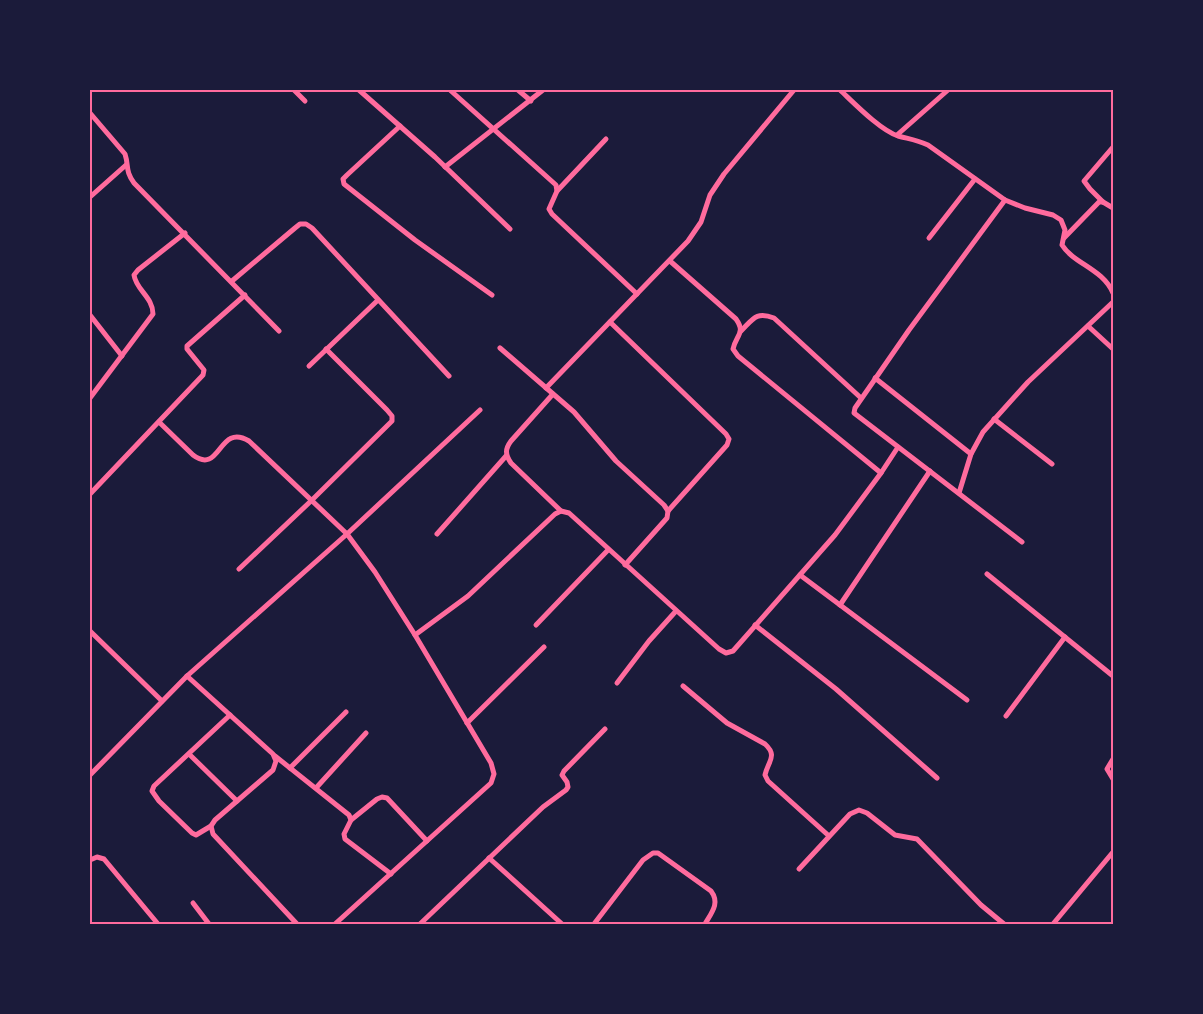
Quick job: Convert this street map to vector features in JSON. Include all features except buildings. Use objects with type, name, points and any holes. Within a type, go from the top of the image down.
[{"type":"street","points":[[294,90],[305,101]]},
{"type":"street","points":[[359,90],[445,167],[510,229]]},
{"type":"street","points":[[450,90],[492,130],[551,180],[556,185],[557,191]]},
{"type":"street","points":[[518,90],[531,101]]},
{"type":"street","points":[[445,167],[543,90]]},
{"type":"street","points":[[546,388],[670,261],[696,230],[710,195],[724,174],[794,90]]},
{"type":"street","points":[[840,90],[885,129],[897,136],[916,139],[928,145],[1005,200],[1025,208],[1053,215],[1061,220],[1065,230],[1062,245],[1066,252],[1101,277],[1110,286],[1113,293]]},
{"type":"street","points":[[897,136],[948,90]]},
{"type":"street","points":[[90,113],[125,154],[129,176],[134,183],[279,331]]},
{"type":"street","points":[[400,126],[343,179],[344,184],[415,240],[492,295]]},
{"type":"street","points":[[606,140],[557,191],[549,209],[552,214],[637,294]]},
{"type":"street","points":[[1113,148],[1084,180],[1103,202],[1113,208]]},
{"type":"street","points":[[90,197],[126,165]]},
{"type":"street","points":[[929,238],[975,179]]},
{"type":"street","points":[[1005,200],[861,398],[854,413],[1022,542]]},
{"type":"street","points":[[1064,238],[1098,202],[1103,202]]},
{"type":"street","points":[[232,281],[300,224],[306,224],[312,228],[449,376]]},
{"type":"street","points":[[90,398],[153,314],[150,300],[134,281],[134,275],[185,233]]},
{"type":"street","points":[[670,261],[736,319],[741,331]]},
{"type":"street","points":[[90,494],[203,375],[204,370],[187,349],[187,346],[245,295]]},
{"type":"street","points":[[309,366],[378,300]]},
{"type":"street","points":[[959,493],[971,454],[983,432],[1028,382],[1113,302]]},
{"type":"street","points":[[861,398],[774,318],[765,314],[757,316],[741,331],[734,343],[733,349],[738,356],[881,473]]},
{"type":"street","points":[[90,315],[122,356]]},
{"type":"street","points":[[610,322],[726,434],[728,439],[727,445],[668,511],[667,518],[625,565]]},
{"type":"street","points":[[1088,326],[1113,349]]},
{"type":"street","points":[[500,348],[574,412],[628,474],[664,505],[668,511]]},
{"type":"street","points":[[239,569],[392,421],[392,416],[387,410],[326,349]]},
{"type":"street","points":[[876,378],[971,454]]},
{"type":"street","points":[[553,394],[506,447],[506,456],[562,511],[569,513],[676,611],[726,653],[733,650],[835,535],[898,447]]},
{"type":"street","points":[[90,775],[187,676],[347,534],[480,410]]},
{"type":"street","points":[[994,419],[1052,464]]},
{"type":"street","points":[[159,422],[193,455],[205,461],[212,458],[234,436],[242,437],[249,441],[347,534],[416,635],[494,774],[491,783],[335,924]]},
{"type":"street","points":[[437,534],[506,456]]},
{"type":"street","points":[[840,605],[930,471]]},
{"type":"street","points":[[416,635],[468,596],[555,514],[562,511]]},
{"type":"street","points":[[536,625],[608,550]]},
{"type":"street","points":[[987,574],[1113,676]]},
{"type":"street","points":[[800,575],[967,700]]},
{"type":"street","points":[[617,683],[649,641],[676,611]]},
{"type":"street","points":[[756,624],[836,689],[937,778]]},
{"type":"street","points":[[90,631],[162,701]]},
{"type":"street","points":[[1006,716],[1065,637]]},
{"type":"street","points":[[467,723],[544,647]]},
{"type":"street","points":[[187,676],[272,754],[349,815],[350,820]]},
{"type":"street","points":[[683,686],[727,723],[770,748],[772,757],[765,775],[768,781],[830,836]]},
{"type":"street","points":[[290,768],[346,712]]},
{"type":"street","points":[[230,715],[154,786],[152,791],[158,801],[192,833],[196,835],[211,826],[215,820],[273,770],[276,761],[272,754]]},
{"type":"street","points":[[420,924],[543,807],[566,790],[568,787],[567,782],[562,775],[564,771],[605,729]]},
{"type":"street","points":[[316,788],[366,733]]},
{"type":"street","points":[[189,754],[237,801]]},
{"type":"street","points":[[1113,759],[1107,769],[1113,779]]},
{"type":"street","points":[[391,874],[345,839],[344,834],[350,820],[377,799],[387,798],[427,841]]},
{"type":"street","points":[[799,869],[850,814],[859,810],[867,813],[895,835],[917,839],[996,922],[1004,924]]},
{"type":"street","points":[[211,826],[213,834],[297,924]]},
{"type":"street","points":[[1053,924],[1113,852]]},
{"type":"street","points":[[594,924],[643,860],[648,856],[658,853],[711,891],[715,897],[716,904],[705,924]]},
{"type":"street","points":[[488,858],[562,924]]},
{"type":"street","points":[[90,860],[104,859],[158,924]]},
{"type":"street","points":[[193,903],[208,924]]}]
